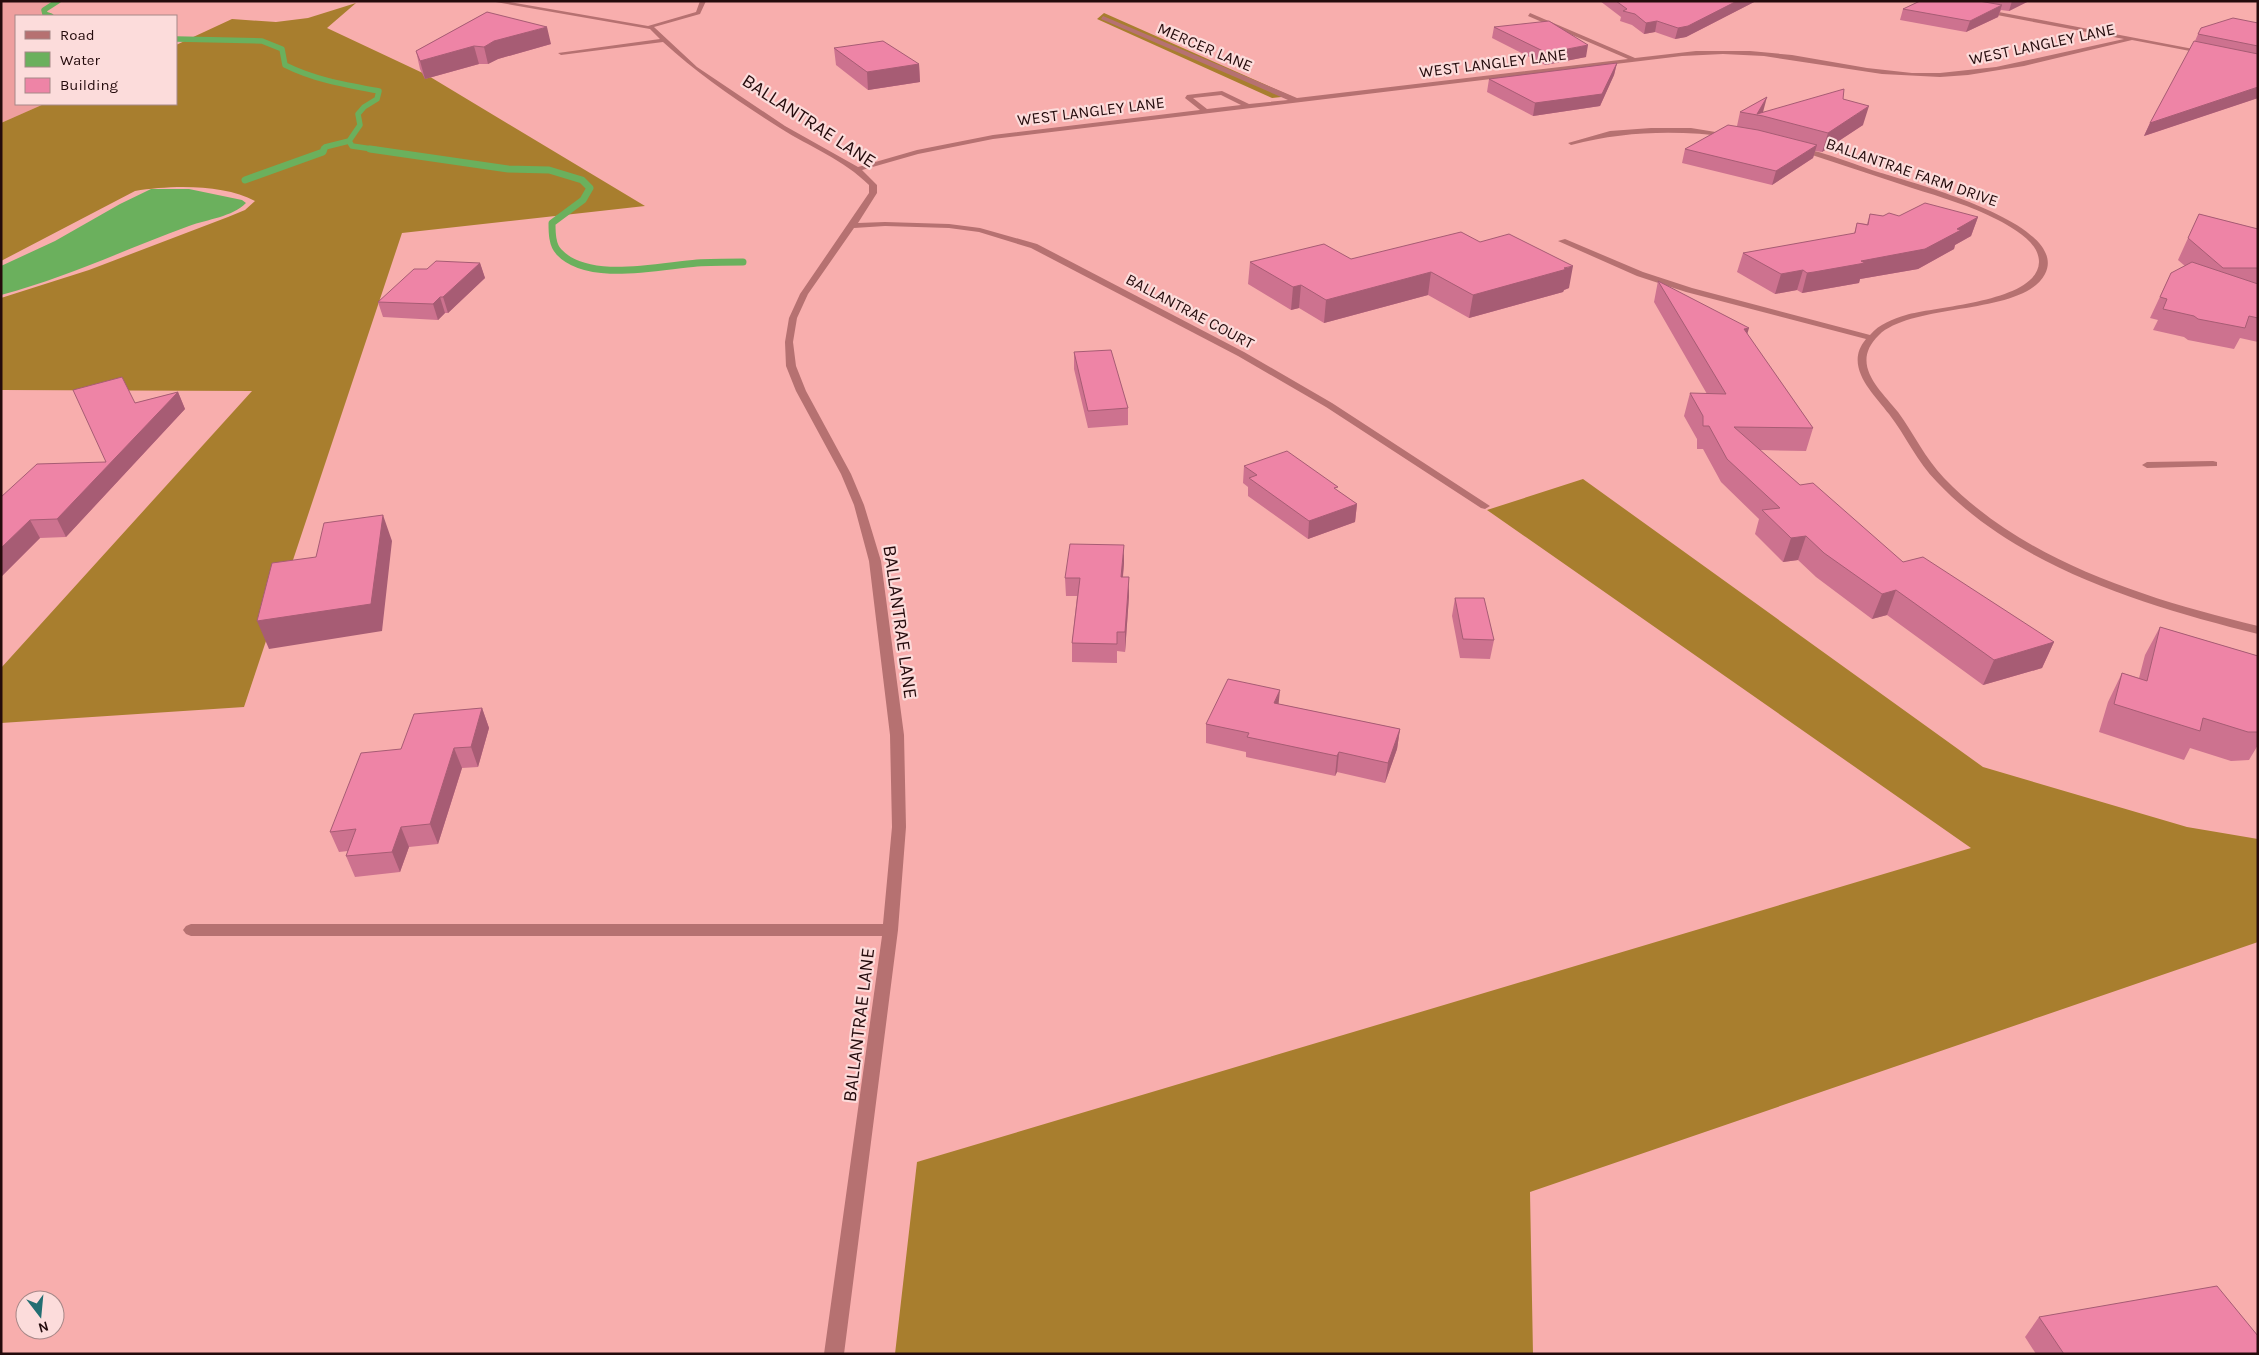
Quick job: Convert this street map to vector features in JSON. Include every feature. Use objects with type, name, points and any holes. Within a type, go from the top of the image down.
[{"type":"street","points":[[492,1],[648,27],[698,13],[704,1]]},
{"type":"street","points":[[1976,10],[2210,53]]},
{"type":"street","points":[[1530,15],[1635,60]]},
{"type":"street","name":"MERCER LANE","points":[[1103,18],[1297,101]]},
{"type":"street","name":"BALLANTRAE LANE","points":[[648,27],[694,68],[731,94],[783,127],[857,169],[873,185],[873,193],[804,294],[793,318],[789,342],[791,366],[801,391],[846,474],[860,505],[875,561],[897,735],[899,827],[890,930],[834,1354]]},
{"type":"street","name":"WEST LANGLEY LANE","points":[[857,169],[917,152],[993,137],[1698,53],[1743,53],[1792,57],[1882,72],[1961,75],[2029,62],[2133,38]]},
{"type":"street","points":[[561,53],[665,41]]},
{"type":"street","points":[[1205,111],[1187,97],[1222,93],[1247,106]]},
{"type":"street","points":[[1571,144],[1589,138],[1634,130],[1687,130],[1743,136]]},
{"type":"street","name":"BALLANTRAE FARM DRIVE","points":[[1786,146],[1964,202],[1989,212],[2029,237],[2040,250],[2044,261],[2042,273],[2026,288],[1985,302],[1920,314],[1896,321],[1878,331],[1871,338]]},
{"type":"street","name":"BALLANTRAE COURT","points":[[852,226],[893,224],[949,226],[1010,238],[1034,246],[1241,354],[1329,405],[1485,506]]},
{"type":"street","points":[[1562,241],[1640,274],[1689,290],[1871,338],[1862,353],[1862,369],[1870,386],[1894,414],[1923,458],[1942,482],[1972,509],[2012,536],[2056,560],[2104,582],[2163,604],[2258,630]]},
{"type":"street","points":[[2147,465],[2213,464]]},
{"type":"street","points":[[191,930],[413,932],[890,930]]},
{"type":"shaded area","points":[[1,1],[58,1],[44,10],[45,14],[48,15],[15,15],[15,105],[42,105],[1,123]]},
{"type":"shaded area","points":[[356,3],[327,28],[427,75],[645,206],[402,233],[244,707],[1,723],[1,668],[252,391],[1,390],[1,298],[89,270],[228,217],[245,210],[255,201],[228,191],[197,187],[135,191],[1,261],[1,123],[42,105],[178,105],[178,44],[232,19],[276,22],[308,18]]},
{"type":"shaded area","points":[[1104,13],[1291,96],[1272,98],[1097,19]]},
{"type":"shaded area","points":[[1583,479],[1983,767],[2187,827],[2258,839],[2258,942],[1530,1192],[1533,1354],[895,1354],[917,1162],[1971,848],[1487,510]]},
{"type":"water","points":[[151,189],[189,189],[242,200],[246,203],[227,215],[189,226],[50,280],[1,295],[1,266],[55,241],[120,204]]},
{"type":"building","points":[[1616,1],[1737,1],[1688,26],[1678,28],[1657,21],[1646,23],[1635,14],[1623,11],[1627,9]]},
{"type":"building","points":[[1920,1],[1979,1],[2002,5],[1970,21],[1903,9]]},
{"type":"building","points":[[487,12],[547,27],[494,41],[484,47],[474,46],[420,61],[416,51]]},
{"type":"building","points":[[2233,18],[2258,23],[2258,46],[2198,34],[2201,28]]},
{"type":"building","points":[[1549,21],[1588,45],[1547,53],[1494,27]]},
{"type":"building","points":[[883,41],[919,64],[867,72],[834,48]]},
{"type":"building","points":[[2194,41],[2258,54],[2258,87],[2150,123]]},
{"type":"building","points":[[1617,63],[1602,94],[1535,103],[1489,79]]},
{"type":"building","points":[[1844,89],[1843,99],[1869,106],[1828,133],[1740,112],[1767,97],[1757,114]]},
{"type":"building","points":[[1728,125],[1758,130],[1817,145],[1776,171],[1685,149]]},
{"type":"building","points":[[1925,203],[1978,217],[1957,229],[1961,230],[1925,249],[1861,261],[1865,263],[1814,272],[1807,273],[1803,270],[1781,274],[1743,253],[1855,233],[1857,223],[1868,225],[1870,214],[1883,216],[1889,213],[1899,216]]},
{"type":"building","points":[[2199,214],[2258,229],[2258,268],[2223,268],[2188,238]]},
{"type":"building","points":[[1461,232],[1480,242],[1509,234],[1573,266],[1473,295],[1431,272],[1326,300],[1301,285],[1293,287],[1250,262],[1324,244],[1351,259]]},
{"type":"building","points":[[436,261],[480,263],[433,304],[378,302],[414,269],[427,269]]},
{"type":"building","points":[[2192,262],[2258,284],[2258,318],[2249,316],[2245,328],[2198,319],[2194,316],[2163,309],[2167,299],[2160,297],[2171,273]]},
{"type":"building","points":[[1658,281],[1749,328],[1744,329],[1813,428],[1734,427],[1800,485],[1813,483],[1903,562],[1923,557],[2054,642],[1994,660],[1896,590],[1882,594],[1824,553],[1806,536],[1791,538],[1762,510],[1780,508],[1727,459],[1709,426],[1703,426],[1703,416],[1690,393],[1726,394]]},
{"type":"building","points":[[1111,350],[1128,408],[1088,411],[1074,352]]},
{"type":"building","points":[[122,377],[135,403],[178,392],[57,519],[30,520],[1,548],[1,497],[37,464],[106,462],[73,390]]},
{"type":"building","points":[[1287,451],[1338,487],[1334,488],[1357,504],[1309,521],[1249,478],[1257,475],[1244,466]]},
{"type":"building","points":[[383,515],[371,604],[257,621],[272,563],[316,557],[324,523]]},
{"type":"building","points":[[1070,544],[1124,545],[1121,577],[1129,577],[1125,632],[1117,632],[1117,644],[1072,643],[1080,578],[1065,578]]},
{"type":"building","points":[[1455,598],[1484,598],[1494,640],[1463,639]]},
{"type":"building","points":[[2160,627],[2258,656],[2258,732],[2248,732],[2203,718],[2200,731],[2114,704],[2122,673],[2147,681]]},
{"type":"building","points":[[1228,679],[1280,690],[1274,703],[1400,729],[1388,763],[1339,752],[1337,756],[1247,737],[1249,733],[1206,724]]},
{"type":"building","points":[[482,708],[471,747],[454,748],[430,824],[401,827],[392,852],[346,856],[356,829],[330,832],[361,753],[401,749],[414,714]]},
{"type":"building","points":[[2217,1286],[2258,1336],[2258,1354],[2064,1354],[2039,1317]]},
{"type":"waterway","points":[[48,15],[45,14],[44,10],[58,1]]},
{"type":"waterway","points":[[178,39],[262,41],[282,49],[285,65],[296,70],[331,81],[379,91],[377,99],[364,107],[358,114],[360,125],[349,141]]},
{"type":"waterway","points":[[324,150],[325,147],[349,141]]},
{"type":"waterway","points":[[349,141],[352,146],[379,150]]},
{"type":"waterway","points":[[245,180],[323,152],[324,149]]},
{"type":"waterway","points":[[370,149],[508,169],[549,170],[582,180],[590,188],[583,200],[552,223],[552,230],[554,242],[559,252],[572,261],[587,267],[605,270],[625,270],[697,263],[743,262]]}]
